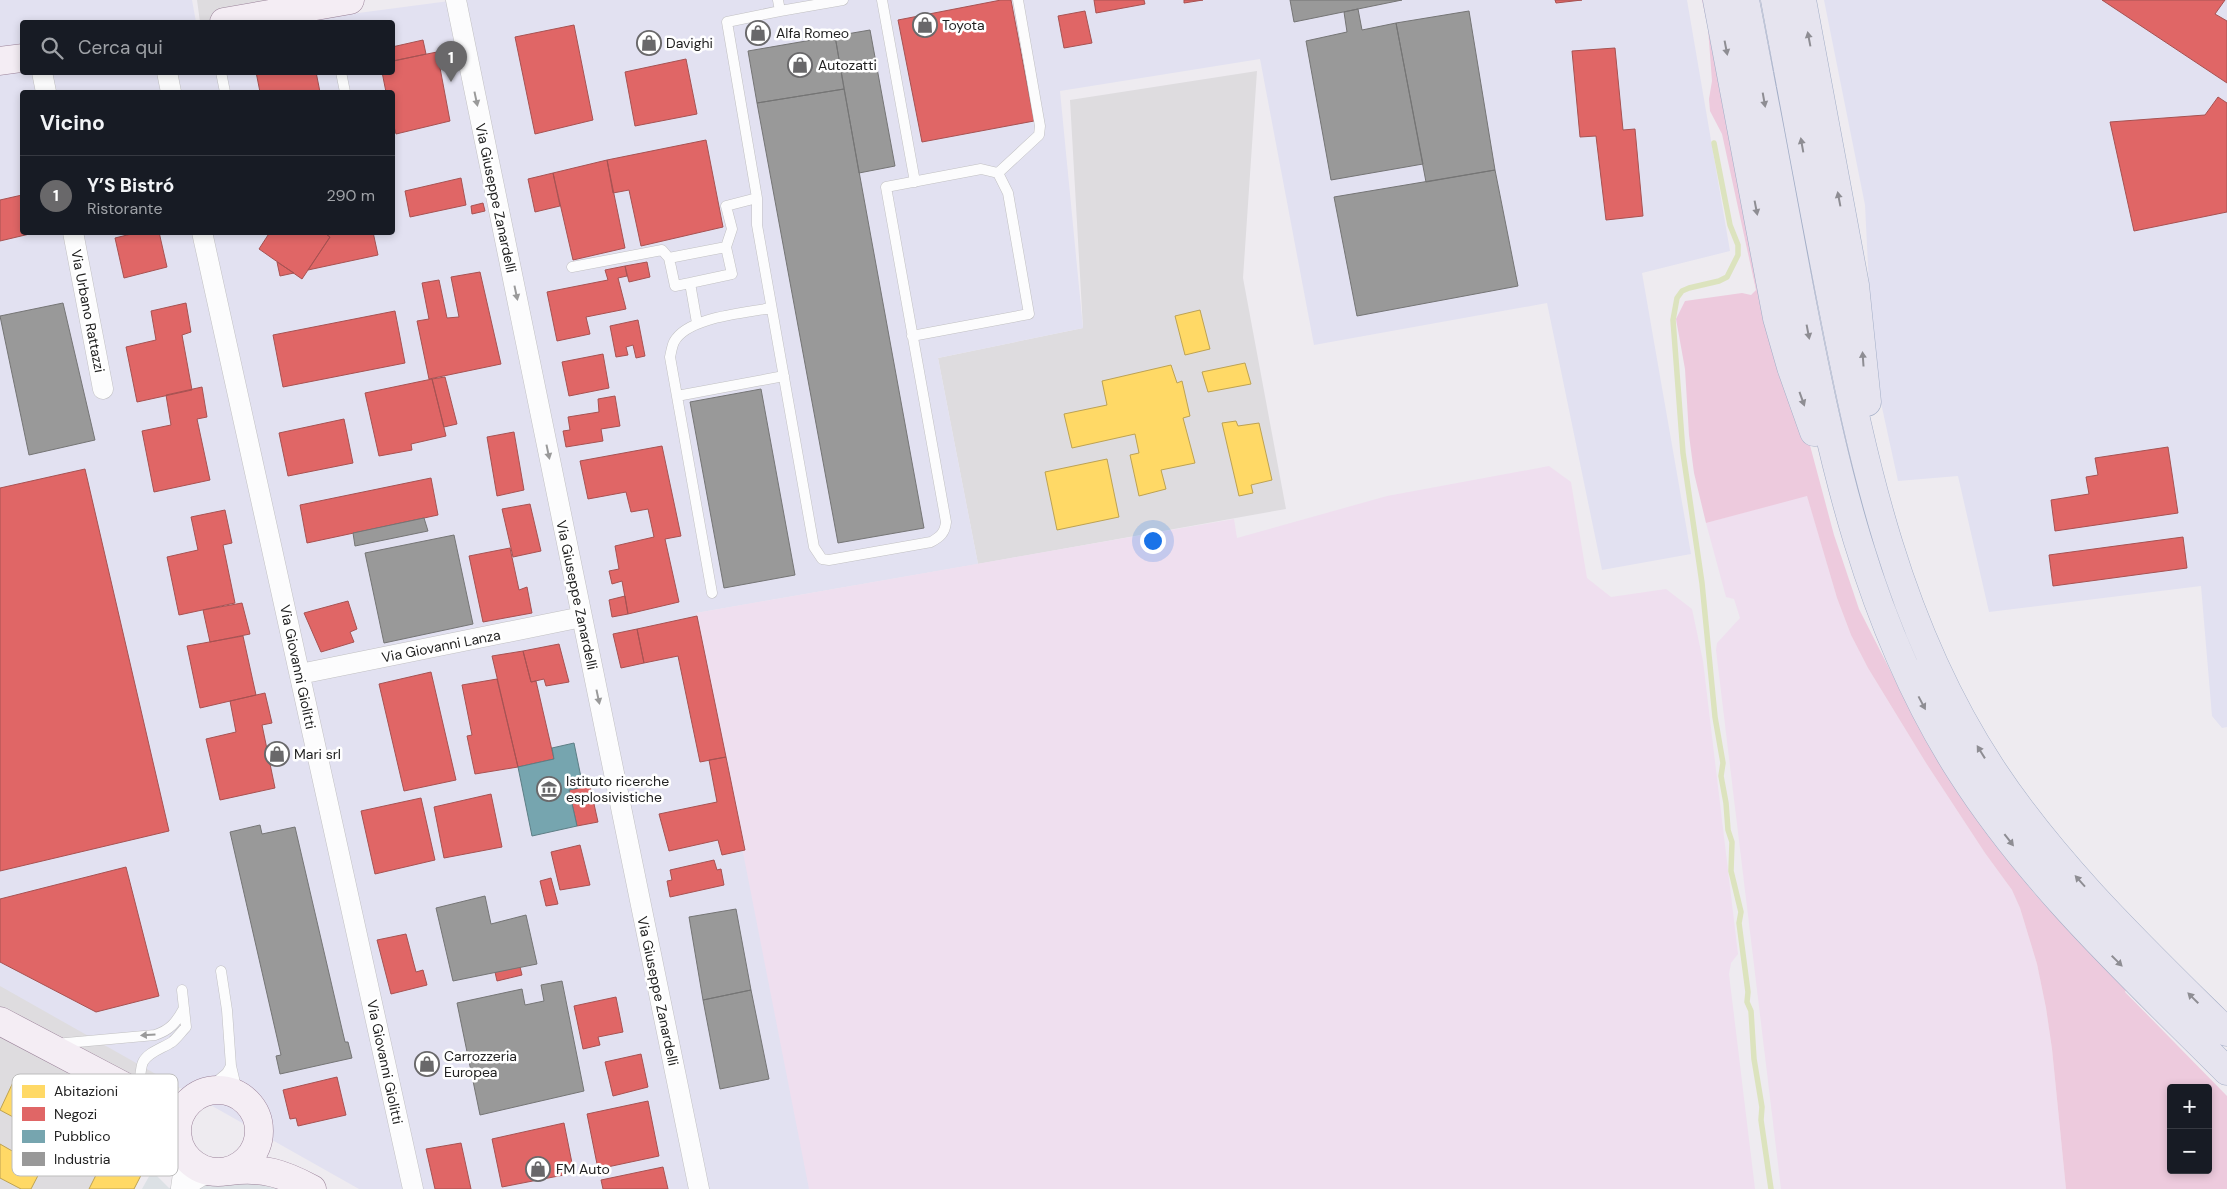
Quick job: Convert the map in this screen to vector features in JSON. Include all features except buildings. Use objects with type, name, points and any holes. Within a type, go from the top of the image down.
[{"type":"highway","points":[[1717,0],[1773,301],[1785,350],[1819,449],[1842,535],[1861,593],[1874,621],[1902,664]]},
{"type":"highway","points":[[1745,0],[1808,334],[1842,489],[1872,589],[1902,664],[1931,721],[1960,770],[2020,854],[2105,948],[2227,1071]]},
{"type":"highway","points":[[1775,0],[1836,326],[1870,480],[1885,538],[1905,598],[1921,637],[1948,694],[1991,768],[2040,836],[2106,910],[2227,1032]]},
{"type":"highway","points":[[1802,0],[1855,284],[1869,420],[1876,456],[1901,554],[1935,662],[1948,694]]},
{"type":"main road","points":[[237,20],[334,5]]},
{"type":"main road","points":[[0,61],[20,58]]},
{"type":"main road","points":[[0,1021],[101,1074]]},
{"type":"main road","points":[[178,1099],[216,1090],[229,1092],[249,1108],[279,1155],[308,1187]]},
{"type":"main road","points":[[180,1145],[178,1125],[182,1112],[191,1101],[202,1094]]},
{"type":"main road","points":[[223,1172],[242,1166],[258,1144],[260,1131],[249,1108]]},
{"type":"main road","points":[[178,1141],[191,1162],[202,1170],[223,1172],[260,1170],[277,1172],[308,1187]]},
{"type":"street","name":"Via Giuseppe Zanardelli","points":[[456,0],[699,1189]]},
{"type":"street","points":[[43,75],[46,90]]},
{"type":"street","points":[[168,75],[171,90]]},
{"type":"street","name":"Via Urbano Rattazzi","points":[[74,235],[103,389]]},
{"type":"street","name":"Via Giovanni Giolitti","points":[[203,235],[413,1189]]},
{"type":"street","name":"Via Giovanni Lanza","points":[[300,674],[582,617]]},
{"type":"street","points":[[180,1145],[184,1167],[181,1189]]},
{"type":"street","points":[[181,1189],[201,1176],[223,1172]]},
{"type":"lane","points":[[778,0],[780,12]]},
{"type":"lane","points":[[843,0],[727,22],[757,198],[757,225],[771,308],[817,554],[822,559],[830,560],[931,542],[939,538],[945,530],[946,522],[912,336],[886,187],[981,169],[998,174],[1008,193],[1029,314],[912,336]]},
{"type":"lane","points":[[882,0],[915,182]]},
{"type":"lane","points":[[998,174],[1039,135],[1040,126],[1018,0]]},
{"type":"lane","points":[[222,75],[225,90]]},
{"type":"lane","points":[[342,75],[345,90]]},
{"type":"lane","points":[[572,267],[662,250],[669,258],[675,286],[732,274],[726,247],[732,229],[726,206],[757,198]]},
{"type":"lane","points":[[669,258],[726,247]]},
{"type":"lane","points":[[690,283],[697,323]]},
{"type":"lane","points":[[712,594],[670,357],[674,342],[685,329],[697,323],[771,308]]},
{"type":"lane","points":[[677,396],[784,376]]},
{"type":"lane","points":[[221,971],[227,1010],[231,1066],[236,1087],[249,1108]]},
{"type":"lane","points":[[141,1074],[143,1061],[156,1050],[173,1041],[186,1027],[182,990]]},
{"type":"lane","points":[[46,1045],[155,1035],[168,1030],[177,1022],[184,1008]]},
{"type":"lane","points":[[202,1094],[227,1073],[231,1066]]},
{"type":"shaded area","points":[[0,0],[192,0],[196,20],[20,20],[20,75],[395,75],[395,20],[305,20],[457,0],[1687,0],[1730,251],[1642,273],[1691,554],[1602,570],[1547,303],[1314,345],[1260,59],[1060,91],[1083,328],[938,358],[978,564],[696,613],[823,1189],[359,1189],[178,1087],[178,1074],[156,1074],[0,986]]},
{"type":"shaded area","points":[[197,0],[366,0],[245,20],[200,20]]},
{"type":"shaded area","points":[[1702,0],[1709,0],[1808,438],[1834,535],[1859,609],[1924,737],[1976,819],[2034,893],[2126,990],[2125,992],[2227,1096],[2227,1189],[2066,1189],[2046,1008],[2037,964],[2020,908],[2012,890],[1985,853],[1926,763],[1868,668],[1851,635],[1837,598],[1807,496],[1706,523],[1694,473],[1689,435],[1685,369],[1676,319],[1685,301],[1742,293],[1751,295],[1756,290],[1722,134],[1710,111],[1709,99],[1712,81],[1708,28]]},
{"type":"shaded area","points":[[1824,0],[2227,0],[2227,727],[2222,728],[2212,716],[2201,586],[1989,612],[1958,476],[1898,481],[1873,366],[1865,205]]},
{"type":"shaded area","points":[[1257,71],[1243,278],[1286,509],[978,564],[938,358],[1083,328],[1070,100]]},
{"type":"shaded area","points":[[1549,466],[1571,482],[1587,578],[1611,597],[1666,589],[1692,609],[1703,661],[1738,954],[1731,963],[1729,974],[1755,1189],[809,1189],[696,613],[1234,519],[1237,538],[1387,496]]},
{"type":"shaded area","points":[[1807,495],[1837,598],[1851,635],[1868,668],[1926,763],[1985,853],[2012,890],[2020,908],[2037,964],[2046,1008],[2066,1189],[1781,1189],[1716,650],[1717,643],[1740,618],[1734,599],[1726,597],[1706,523]]},
{"type":"shaded area","points":[[0,983],[176,1074],[12,1074],[12,1176],[138,1176],[132,1189],[0,1189]]},
{"type":"shaded area","points":[[178,1075],[184,1078],[178,1091]]},
{"type":"shaded area","points":[[149,1176],[157,1176],[169,1188],[263,1177],[286,1189],[142,1189]]},
{"type":"waterway","points":[[1714,143],[1730,225],[1738,245],[1738,255],[1727,277],[1682,291],[1677,298],[1673,320],[1683,453],[1702,583],[1715,717],[1723,763],[1721,776],[1728,830],[1732,842],[1731,871],[1741,912],[1739,923],[1748,992],[1747,1002],[1751,1011],[1754,1059],[1762,1107],[1761,1120],[1771,1189]]},
{"type":"place","name":"Toyota","points":[[925,25]]},
{"type":"place","name":"Alfa Romeo","points":[[758,33]]},
{"type":"place","name":"Davighi","points":[[649,43]]},
{"type":"place","name":"Autozatti","points":[[800,65]]},
{"type":"place","name":"Y’S Bistró","points":[[451,82]]},
{"type":"place","name":"Mari srl","points":[[277,754]]},
{"type":"place","name":"Istituto ricerche esplosivistiche","points":[[549,789]]},
{"type":"place","name":"Carrozzeria Europea","points":[[427,1064]]},
{"type":"place","name":"FM Auto","points":[[538,1169]]}]
